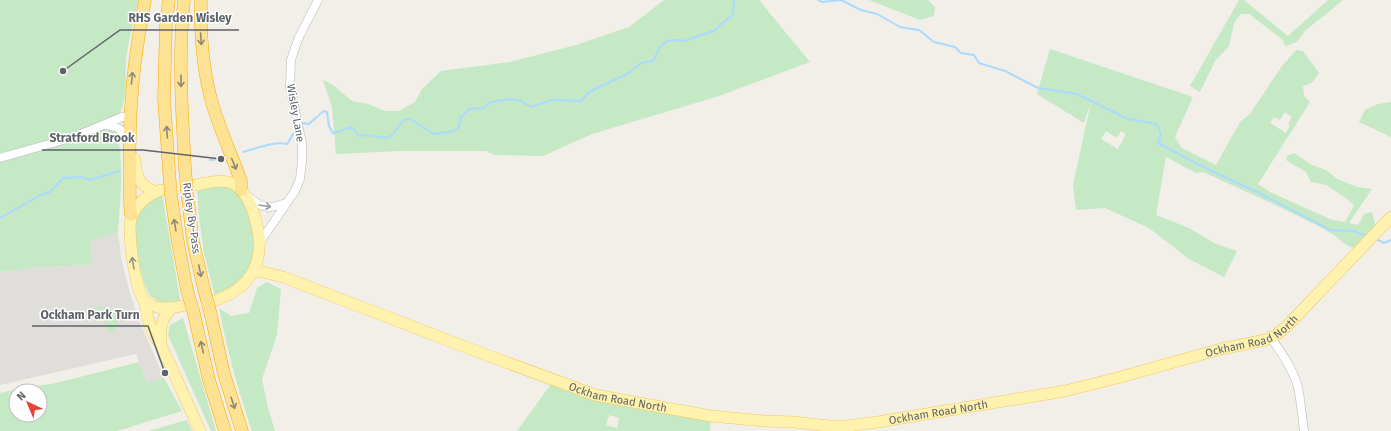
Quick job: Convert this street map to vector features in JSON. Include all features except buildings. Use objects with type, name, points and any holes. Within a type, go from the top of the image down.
[{"type":"highway","points":[[131,215],[129,117],[137,43],[145,0]]},
{"type":"highway","name":"Ripley By-Pass","points":[[169,0],[166,24],[164,98],[169,171],[163,192],[178,243],[187,290],[209,380],[226,431]]},
{"type":"highway","name":"Ripley By-Pass","points":[[184,0],[181,24],[181,99],[185,168],[191,188],[194,241],[224,374],[242,431]]},
{"type":"highway","points":[[201,0],[201,45],[205,74],[213,106],[241,181],[244,193]]},
{"type":"main road","points":[[129,117],[135,122],[136,174],[145,187],[163,192]]},
{"type":"main road","points":[[191,188],[223,181],[231,183],[244,193],[257,223],[260,247],[254,271],[237,289],[216,300]]},
{"type":"main road","points":[[163,192],[144,199],[131,215],[129,226],[132,252],[138,290],[144,300],[155,339],[161,345],[200,431]]},
{"type":"main road","name":"Ockham Road North","points":[[254,271],[283,277],[308,288],[387,316],[595,395],[711,416],[764,421],[798,422],[828,426],[848,426],[1065,391],[1271,338],[1287,326],[1326,283],[1391,217]]},
{"type":"main road","name":"Ockham Road North","points":[[260,247],[269,265],[283,277]]},
{"type":"main road","points":[[144,300],[154,306],[164,308],[177,307],[163,319],[161,345]]},
{"type":"street","name":"Wisley Lane","points":[[260,247],[286,203],[295,191],[300,179],[302,143],[290,87],[291,60],[298,39],[318,0]]},
{"type":"street","points":[[0,158],[74,137],[122,117],[129,117]]},
{"type":"street","points":[[102,125],[119,128],[125,133],[129,140]]},
{"type":"street","points":[[244,193],[257,204],[266,208],[286,203]]},
{"type":"street","points":[[1271,338],[1286,360],[1298,387],[1304,431]]},
{"type":"shaded area","points":[[118,232],[121,257],[138,318],[164,378],[147,383],[136,354],[0,385],[0,272],[40,267],[92,265],[91,239]]},
{"type":"green space","points":[[0,0],[138,0],[127,53],[125,97],[118,116],[66,136],[0,153]]},
{"type":"green space","points":[[664,0],[759,0],[810,62],[719,96],[592,134],[543,156],[494,155],[486,151],[398,151],[336,154],[332,107],[323,80],[333,85],[352,101],[368,104],[385,111],[399,111],[415,102],[422,89],[441,71],[510,62],[576,45],[629,27]]},
{"type":"green space","points":[[869,0],[928,0],[935,7],[934,16],[920,20]]},
{"type":"green space","points":[[1239,0],[1244,0],[1288,36],[1328,0],[1343,0],[1305,31],[1297,42],[1285,46],[1283,40],[1249,14],[1241,14],[1234,23],[1229,46],[1215,61],[1200,92],[1190,86]]},
{"type":"green space","points":[[1050,49],[1193,97],[1175,137],[1182,148],[1216,165],[1240,122],[1250,114],[1282,66],[1296,50],[1303,51],[1319,73],[1312,83],[1303,86],[1304,96],[1310,102],[1258,184],[1270,192],[1332,220],[1345,222],[1354,206],[1349,200],[1326,185],[1311,182],[1306,172],[1286,160],[1287,156],[1294,153],[1312,165],[1326,170],[1337,179],[1357,187],[1372,189],[1349,223],[1358,225],[1364,214],[1372,212],[1376,228],[1357,248],[1353,248],[1334,235],[1267,201],[1203,172],[1196,173],[1166,157],[1156,215],[1189,228],[1216,244],[1237,251],[1224,277],[1189,259],[1149,228],[1105,208],[1076,210],[1073,185],[1091,102],[1084,123],[1037,94]],"holes":[[[1285,112],[1292,117],[1288,124],[1290,126],[1286,133],[1270,123],[1274,117],[1280,120]],[[1106,131],[1117,138],[1121,131],[1126,134],[1118,149],[1101,139]]]},
{"type":"green space","points":[[1391,102],[1391,137],[1359,122],[1365,110],[1378,104]]},
{"type":"green space","points":[[107,128],[116,131],[119,142],[121,195],[118,232],[91,240],[92,265],[40,267],[0,272],[0,161],[75,140]]},
{"type":"green space","points":[[226,184],[241,195],[251,217],[256,251],[246,275],[238,283],[215,296],[204,253],[197,187]]},
{"type":"green space","points":[[162,193],[181,303],[162,302],[152,297],[148,291],[140,268],[136,240],[136,216],[139,209]]},
{"type":"green space","points":[[267,282],[281,289],[277,335],[262,379],[268,408],[275,431],[252,431],[233,370],[219,308],[231,316],[249,313],[257,288]]},
{"type":"green space","points":[[99,306],[111,309],[115,313],[118,324],[113,333],[109,332],[104,320],[98,318],[95,310]]},
{"type":"green space","points":[[183,318],[216,431],[211,431],[168,335],[170,325]]},
{"type":"green space","points":[[139,362],[147,383],[164,378],[182,411],[117,431],[0,431],[0,393],[8,391],[8,423],[48,423],[48,384]]},
{"type":"green space","points":[[554,380],[579,388],[711,416],[710,431],[517,431]],"holes":[[[609,415],[619,418],[617,428],[606,425]]]},
{"type":"green space","points":[[187,420],[192,431],[148,431]]},
{"type":"waterway","points":[[301,123],[309,124],[324,111],[327,112],[329,126],[333,133],[349,127],[355,130],[358,136],[367,135],[383,138],[392,135],[403,120],[410,119],[434,134],[454,131],[459,127],[461,117],[469,109],[483,108],[491,102],[510,99],[521,101],[531,107],[552,100],[581,101],[589,92],[629,73],[641,63],[653,61],[660,47],[667,41],[684,41],[716,30],[733,15],[734,0]]},
{"type":"waterway","points":[[818,0],[822,2],[841,0],[861,10],[877,14],[900,27],[919,30],[934,42],[955,47],[961,53],[974,55],[979,63],[1005,71],[1038,88],[1077,94],[1128,119],[1157,124],[1161,134],[1158,143],[1330,230],[1353,231],[1367,236]]},
{"type":"waterway","points":[[243,152],[270,144],[287,144],[297,128]]},
{"type":"waterway","points":[[210,160],[221,159]]},
{"type":"waterway","points":[[0,218],[39,196],[50,192],[63,178],[82,177],[90,180],[119,171]]},
{"type":"waterway","points":[[1378,240],[1384,243],[1391,240]]},
{"type":"place","name":"RHS Garden Wisley","points":[[63,71]]},
{"type":"place","name":"Stratford Brook","points":[[221,159]]},
{"type":"place","name":"Ockham Park Turn","points":[[165,373]]}]
